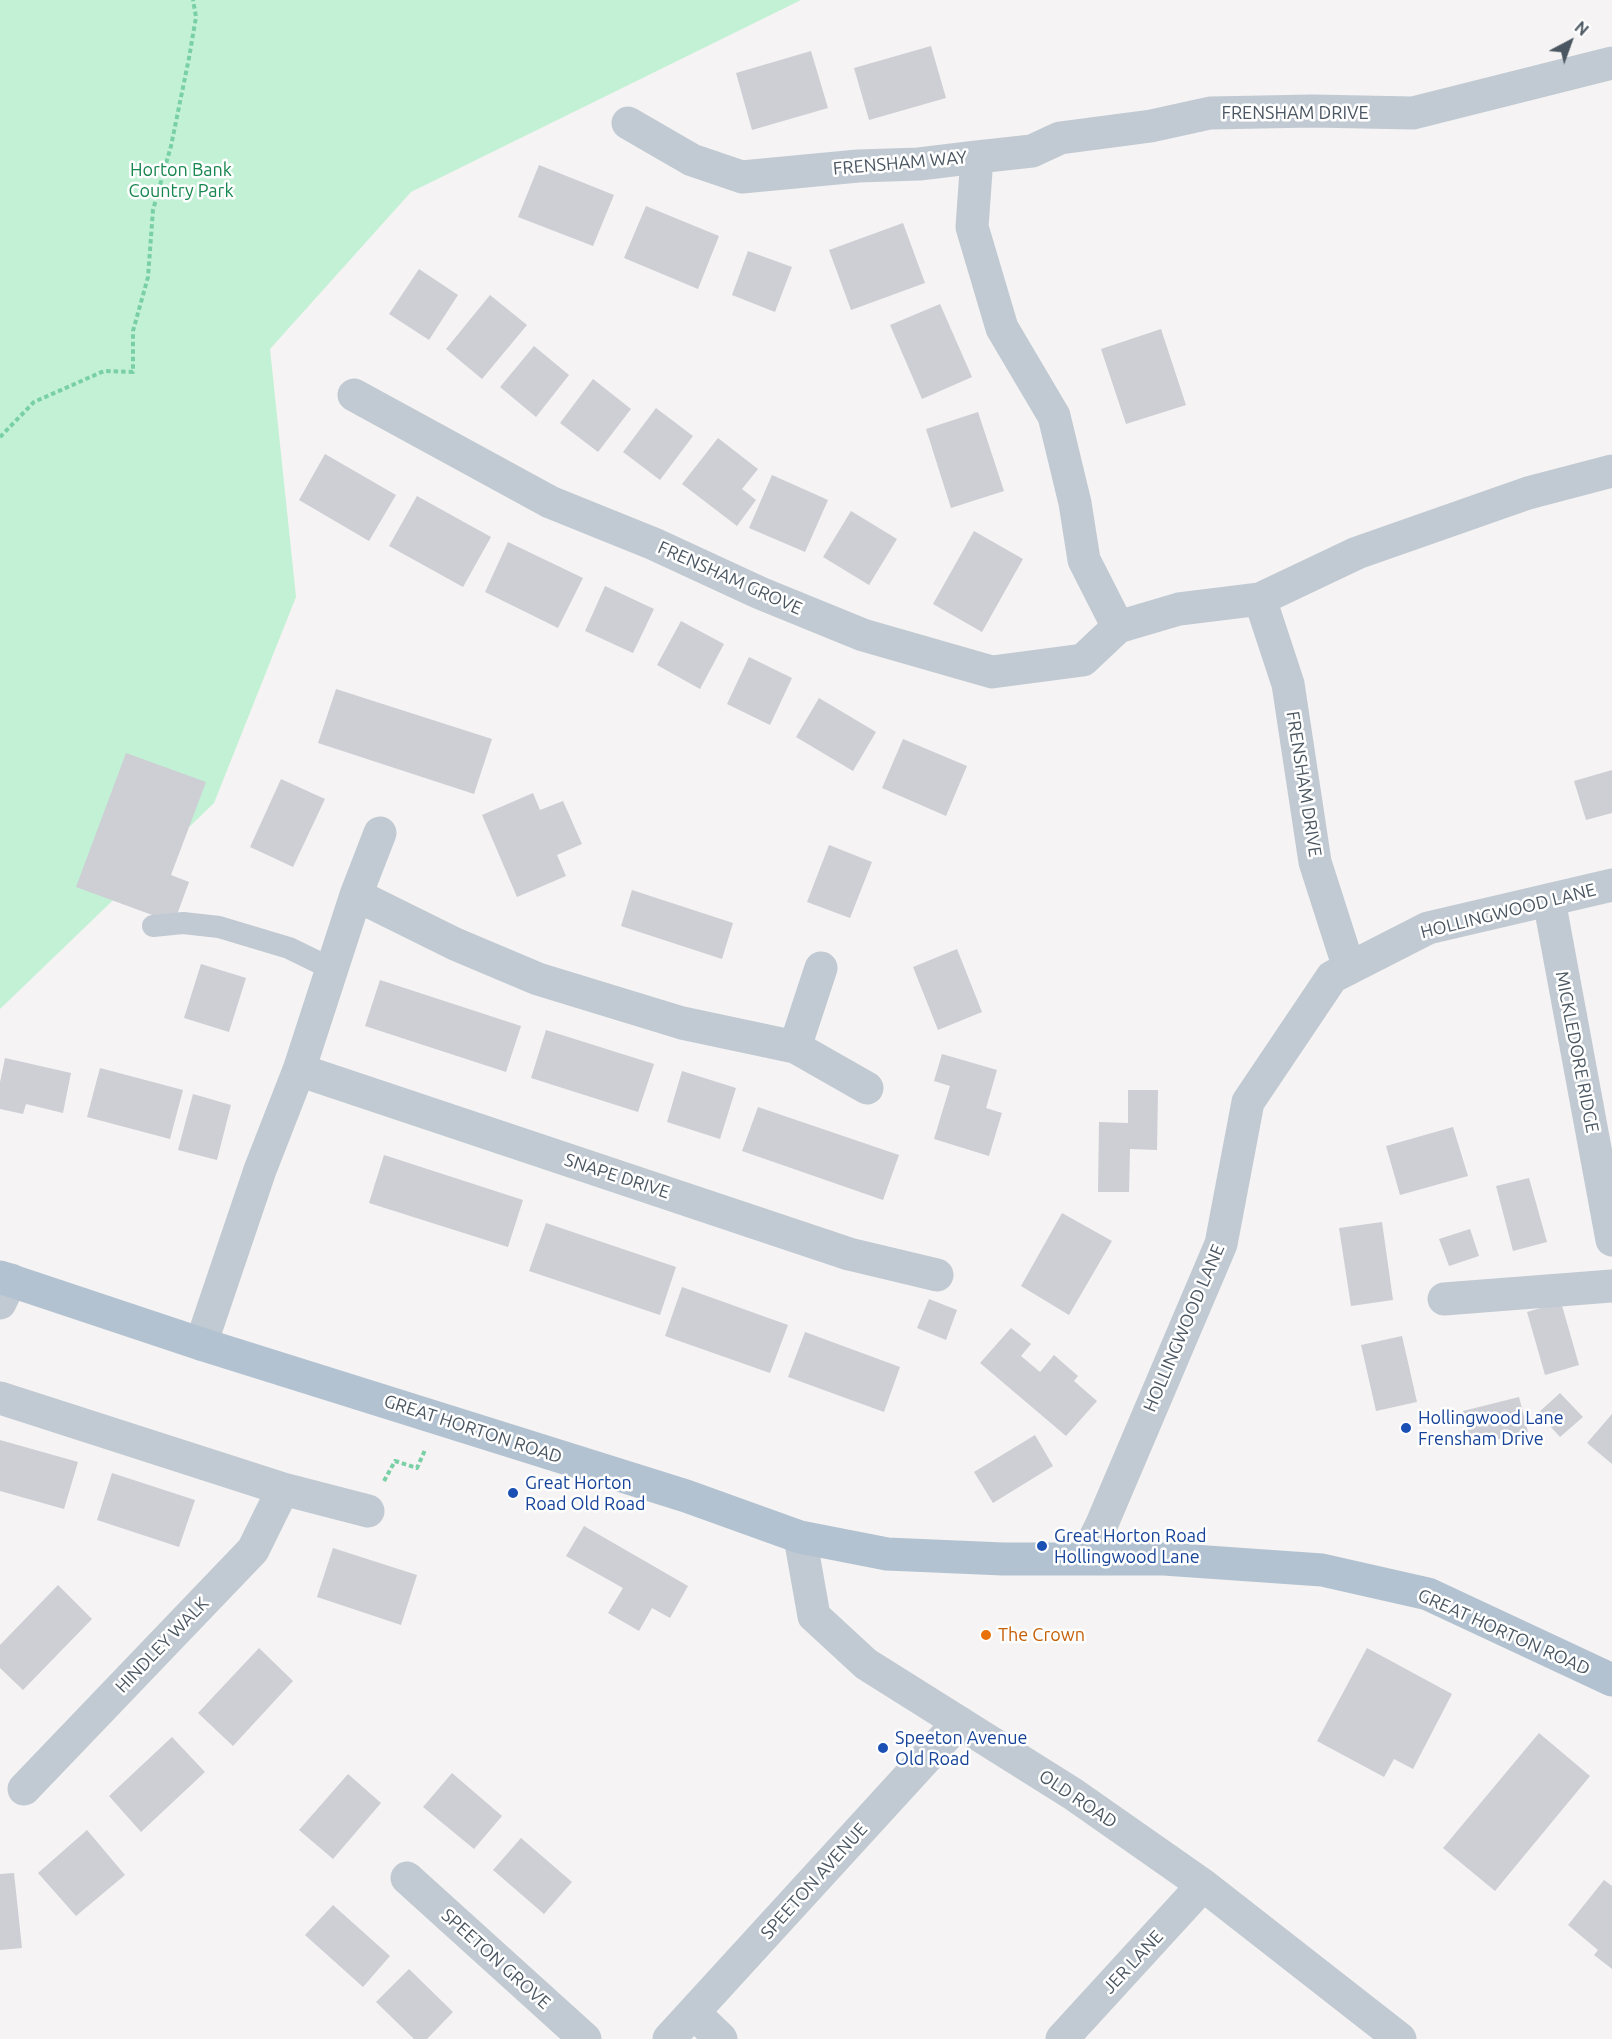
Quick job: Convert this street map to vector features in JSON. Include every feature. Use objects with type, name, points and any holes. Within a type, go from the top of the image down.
[{"type":"main road","name":"GREAT HORTON ROAD","points":[[4,1287],[201,1344],[686,1496],[800,1537],[887,1554],[1003,1559],[1164,1558],[1322,1570],[1428,1594],[1612,1680]]},
{"type":"street","name":"FRENSHAM DRIVE","points":[[977,157],[1032,151],[1060,138],[1151,126],[1210,113],[1313,111],[1413,113],[1612,63]]},
{"type":"street","name":"FRENSHAM WAY","points":[[627,123],[692,160],[742,177],[858,166],[919,164],[977,157],[972,227],[1002,328],[1054,416],[1075,503],[1084,560],[1118,627]]},
{"type":"street","name":"FRENSHAM GROVE","points":[[354,395],[550,502],[654,544],[760,593],[863,635],[992,672],[1083,660],[1118,627],[1179,609],[1260,599]]},
{"type":"street","points":[[1260,599],[1358,553],[1528,493],[1612,471]]},
{"type":"street","name":"FRENSHAM DRIVE","points":[[1260,599],[1288,684],[1315,862],[1349,968]]},
{"type":"street","points":[[201,1344],[260,1170],[299,1070],[356,895],[380,833]]},
{"type":"street","name":"HOLLINGWOOD LANE","points":[[1085,1558],[1101,1526],[1221,1244],[1248,1102],[1332,977],[1428,928],[1612,885]]},
{"type":"street","points":[[356,895],[455,944],[538,979],[682,1023],[795,1047],[867,1088]]},
{"type":"street","name":"MICKLEDORE RIDGE","points":[[1549,900],[1612,1240]]},
{"type":"street","points":[[795,1047],[821,968]]},
{"type":"street","name":"SNAPE DRIVE","points":[[299,1070],[849,1254],[936,1275]]},
{"type":"street","points":[[1444,1299],[1612,1286]]},
{"type":"street","points":[[0,1398],[283,1490],[368,1511]]},
{"type":"street","name":"HINDLEY WALK","points":[[24,1789],[254,1550],[283,1490]]},
{"type":"street","name":"OLD ROAD","points":[[800,1537],[814,1616],[866,1664],[1073,1794],[1203,1885],[1400,2039]]},
{"type":"street","name":"SPEETON AVENUE","points":[[669,2039],[959,1722]]},
{"type":"street","name":"SPEETON GROVE","points":[[407,1878],[585,2039]]},
{"type":"street","name":"JER LANE","points":[[1062,2039],[1203,1885]]},
{"type":"street","points":[[694,2013],[721,2039]]},
{"type":"lane","points":[[153,926],[183,923],[219,927],[289,948],[332,969]]},
{"type":"path","points":[[0,437],[34,402],[104,371],[133,372],[133,331],[148,277],[153,210],[171,146],[189,58],[196,17],[193,0]]},
{"type":"path","points":[[368,1511],[395,1461],[417,1468],[440,1419]]},
{"type":"green space","name":"Horton Bank Country Park","points":[[0,0],[801,0],[411,192],[270,349],[296,597],[214,803],[0,1009]]},
{"type":"building","points":[[931,46],[946,98],[869,120],[854,68]]},
{"type":"building","points":[[811,51],[828,108],[752,130],[736,73]]},
{"type":"building","points":[[539,165],[614,195],[593,246],[518,217]]},
{"type":"building","points":[[646,206],[719,236],[698,289],[624,258]]},
{"type":"building","points":[[903,223],[925,283],[851,310],[829,250]]},
{"type":"building","points":[[748,251],[792,267],[775,312],[732,295]]},
{"type":"building","points":[[419,269],[458,295],[429,340],[389,314]]},
{"type":"building","points":[[490,295],[527,325],[482,379],[446,349]]},
{"type":"building","points":[[940,304],[972,377],[922,399],[890,325]]},
{"type":"building","points":[[1161,329],[1186,405],[1126,424],[1101,349]]},
{"type":"building","points":[[534,346],[569,375],[536,417],[500,387]]},
{"type":"building","points":[[593,379],[631,409],[598,452],[560,423]]},
{"type":"building","points":[[656,408],[693,436],[660,480],[623,452]]},
{"type":"building","points":[[978,412],[1004,491],[951,508],[926,429]]},
{"type":"building","points":[[718,438],[758,469],[742,489],[756,500],[737,526],[682,484]]},
{"type":"building","points":[[325,454],[396,495],[369,541],[299,500]]},
{"type":"building","points":[[772,475],[828,500],[805,552],[749,528]]},
{"type":"building","points":[[417,496],[491,537],[463,587],[389,546]]},
{"type":"building","points":[[851,511],[897,539],[869,585],[823,557]]},
{"type":"building","points":[[974,531],[1023,559],[982,632],[933,604]]},
{"type":"building","points":[[508,542],[583,578],[558,628],[485,592]]},
{"type":"building","points":[[605,586],[654,609],[633,653],[585,631]]},
{"type":"building","points":[[681,621],[724,644],[700,689],[657,665]]},
{"type":"building","points":[[749,657],[792,678],[770,725],[727,704]]},
{"type":"building","points":[[336,689],[492,739],[474,794],[318,743]]},
{"type":"building","points":[[819,698],[876,732],[853,771],[796,737]]},
{"type":"building","points":[[903,739],[967,766],[946,816],[882,788]]},
{"type":"building","points":[[126,753],[206,782],[171,875],[189,882],[174,923],[76,887]]},
{"type":"building","points":[[1612,770],[1612,813],[1586,820],[1574,781]]},
{"type":"building","points":[[281,779],[325,799],[293,867],[250,847]]},
{"type":"building","points":[[533,793],[540,810],[563,801],[582,844],[557,855],[566,876],[517,897],[482,815]]},
{"type":"building","points":[[829,845],[872,862],[850,918],[807,902]]},
{"type":"building","points":[[632,890],[733,923],[722,959],[621,926]]},
{"type":"building","points":[[957,949],[982,1012],[938,1030],[913,967]]},
{"type":"building","points":[[201,964],[246,978],[229,1032],[184,1018]]},
{"type":"building","points":[[380,980],[521,1026],[506,1072],[365,1026]]},
{"type":"building","points":[[546,1030],[654,1064],[638,1112],[531,1078]]},
{"type":"building","points":[[942,1054],[997,1070],[986,1108],[1002,1113],[989,1156],[934,1139],[950,1086],[934,1081]]},
{"type":"building","points":[[5,1058],[71,1073],[63,1113],[26,1104],[23,1114],[0,1109],[0,1082]]},
{"type":"building","points":[[100,1068],[183,1090],[170,1139],[87,1117]]},
{"type":"building","points":[[682,1071],[736,1088],[720,1139],[667,1122]]},
{"type":"building","points":[[1128,1090],[1158,1090],[1157,1150],[1130,1149],[1129,1192],[1098,1192],[1099,1122],[1128,1123]]},
{"type":"building","points":[[193,1094],[231,1105],[217,1160],[178,1150]]},
{"type":"building","points":[[758,1107],[899,1155],[883,1200],[742,1151]]},
{"type":"building","points":[[1453,1127],[1468,1176],[1400,1195],[1386,1146]]},
{"type":"building","points":[[384,1155],[523,1200],[508,1247],[369,1203]]},
{"type":"building","points":[[1529,1178],[1547,1242],[1513,1251],[1496,1186]]},
{"type":"building","points":[[1062,1213],[1112,1241],[1069,1315],[1021,1286]]},
{"type":"building","points":[[1382,1222],[1393,1300],[1351,1306],[1339,1228]]},
{"type":"building","points":[[546,1223],[676,1267],[660,1315],[529,1271]]},
{"type":"building","points":[[1470,1229],[1479,1256],[1449,1266],[1439,1239]]},
{"type":"building","points":[[682,1287],[788,1325],[770,1373],[665,1336]]},
{"type":"building","points":[[929,1299],[957,1310],[946,1340],[917,1328]]},
{"type":"building","points":[[1561,1302],[1579,1365],[1545,1375],[1527,1312]]},
{"type":"building","points":[[1011,1328],[1031,1344],[1021,1356],[1040,1372],[1054,1355],[1078,1376],[1074,1381],[1097,1401],[1066,1436],[980,1363]]},
{"type":"building","points":[[805,1332],[900,1367],[884,1412],[788,1377]]},
{"type":"building","points":[[1402,1336],[1417,1402],[1376,1411],[1361,1345]]},
{"type":"building","points":[[1560,1393],[1583,1417],[1560,1437],[1538,1413]]},
{"type":"building","points":[[1519,1397],[1528,1432],[1472,1446],[1463,1411]]},
{"type":"building","points":[[1612,1414],[1612,1464],[1587,1443]]},
{"type":"building","points":[[1035,1435],[1053,1466],[993,1503],[974,1472]]},
{"type":"building","points":[[0,1440],[78,1462],[64,1509],[0,1491]]},
{"type":"building","points":[[112,1473],[195,1500],[179,1547],[97,1520]]},
{"type":"building","points":[[584,1526],[688,1586],[670,1618],[652,1608],[639,1631],[608,1613],[623,1588],[566,1556]]},
{"type":"building","points":[[333,1548],[417,1575],[401,1625],[317,1597]]},
{"type":"building","points":[[58,1585],[92,1619],[23,1690],[0,1668],[0,1645]]},
{"type":"building","points":[[259,1648],[293,1681],[233,1746],[198,1713]]},
{"type":"building","points":[[1367,1648],[1452,1694],[1413,1769],[1394,1759],[1384,1777],[1317,1741]]},
{"type":"building","points":[[1539,1733],[1590,1776],[1495,1891],[1443,1848]]},
{"type":"building","points":[[172,1737],[205,1772],[141,1832],[109,1796]]},
{"type":"building","points":[[452,1773],[502,1816],[474,1849],[423,1807]]},
{"type":"building","points":[[348,1774],[381,1803],[333,1859],[299,1830]]},
{"type":"building","points":[[87,1830],[125,1875],[76,1916],[38,1873]]},
{"type":"building","points":[[521,1838],[572,1882],[544,1914],[493,1870]]},
{"type":"building","points":[[14,1873],[22,1948],[0,1950],[0,1874]]},
{"type":"building","points":[[1604,1880],[1612,1886],[1612,1969],[1594,1955],[1598,1950],[1568,1925]]},
{"type":"building","points":[[333,1905],[390,1956],[363,1987],[305,1935]]},
{"type":"building","points":[[409,1969],[453,2012],[427,2039],[414,2039],[376,2002]]},
{"type":"place","name":"Hollingwood Lane Frensham Drive","points":[[1406,1428]]},
{"type":"place","name":"Great Horton Road Old Road","points":[[513,1493]]},
{"type":"place","name":"Great Horton Road Hollingwood Lane","points":[[1042,1546]]},
{"type":"place","name":"The Crown","points":[[986,1635]]},
{"type":"place","name":"Speeton Avenue Old Road","points":[[883,1748]]}]
